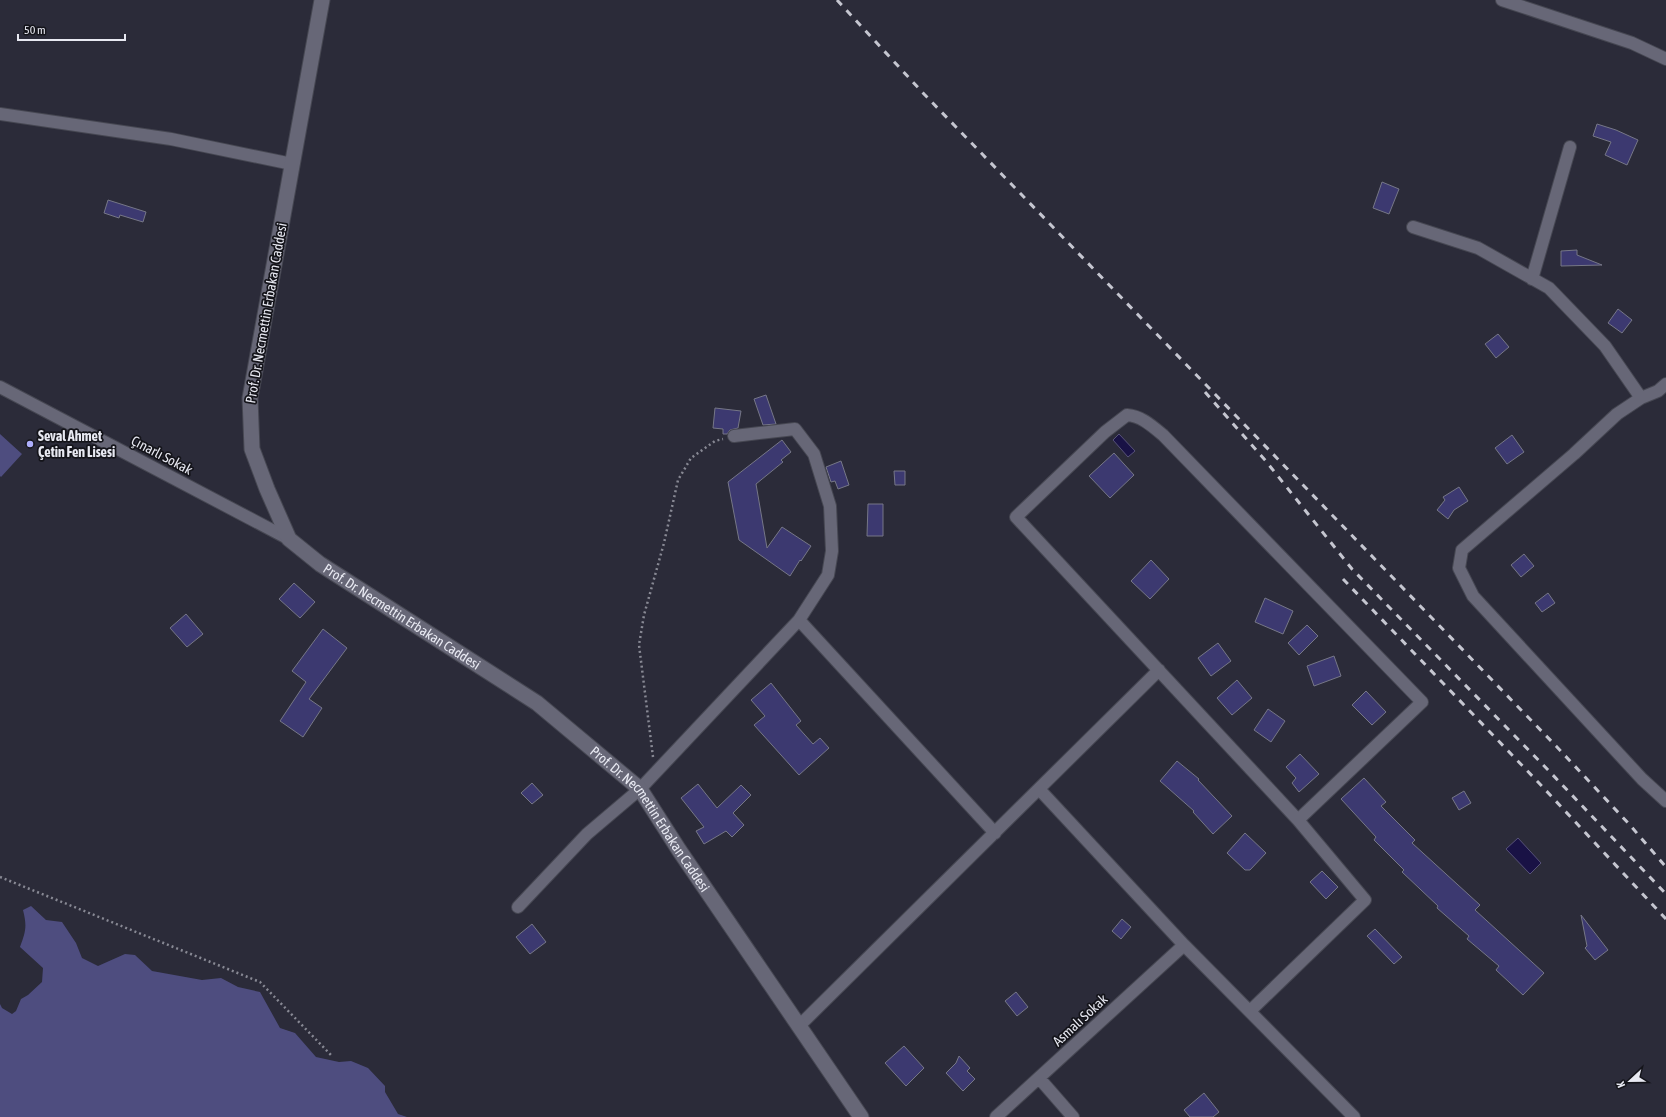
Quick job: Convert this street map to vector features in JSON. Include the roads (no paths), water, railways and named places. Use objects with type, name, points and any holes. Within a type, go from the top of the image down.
[{"type":"street","name":"Prof. Dr. Necmettin Erbakan Caddesi","points":[[322,0],[250,398],[252,449],[267,489],[289,539],[320,564],[537,703],[640,789],[679,850],[861,1117]]},
{"type":"street","points":[[1502,0],[1632,43],[1666,58]]},
{"type":"street","points":[[0,114],[171,140],[292,164]]},
{"type":"street","points":[[1532,279],[1570,147]]},
{"type":"street","points":[[1413,227],[1478,248],[1549,288],[1605,346],[1640,398]]},
{"type":"street","points":[[1666,384],[1658,391],[1640,398],[1617,414],[1574,454],[1462,550],[1459,568],[1473,596],[1642,779],[1666,801]]},
{"type":"street","name":"Çınarlı Sokak","points":[[0,387],[289,539]]},
{"type":"street","points":[[1250,1011],[1365,900],[1298,820],[1016,517],[1105,432],[1126,415],[1135,416],[1147,422],[1162,435],[1422,702],[1298,820]]},
{"type":"street","points":[[518,907],[587,834],[640,789],[799,620],[828,576],[832,552],[830,506],[814,454],[795,429],[734,436]]},
{"type":"street","points":[[799,620],[995,833]]},
{"type":"street","points":[[799,1026],[1159,670]]},
{"type":"street","points":[[1039,788],[1184,945],[1354,1117]]},
{"type":"street","name":"Asmalı Sokak","points":[[996,1117],[1184,945]]},
{"type":"street","points":[[1039,1078],[1074,1117]]},
{"type":"railway","points":[[837,0],[924,94],[1556,746],[1629,824],[1666,867]]},
{"type":"railway","points":[[1205,392],[1265,460],[1352,569],[1550,772],[1666,894]]},
{"type":"railway","points":[[1343,579],[1538,782],[1666,919]]},
{"type":"place","name":"Seval Ahmet Çetin Fen Lisesi","points":[[30,444]]}]
